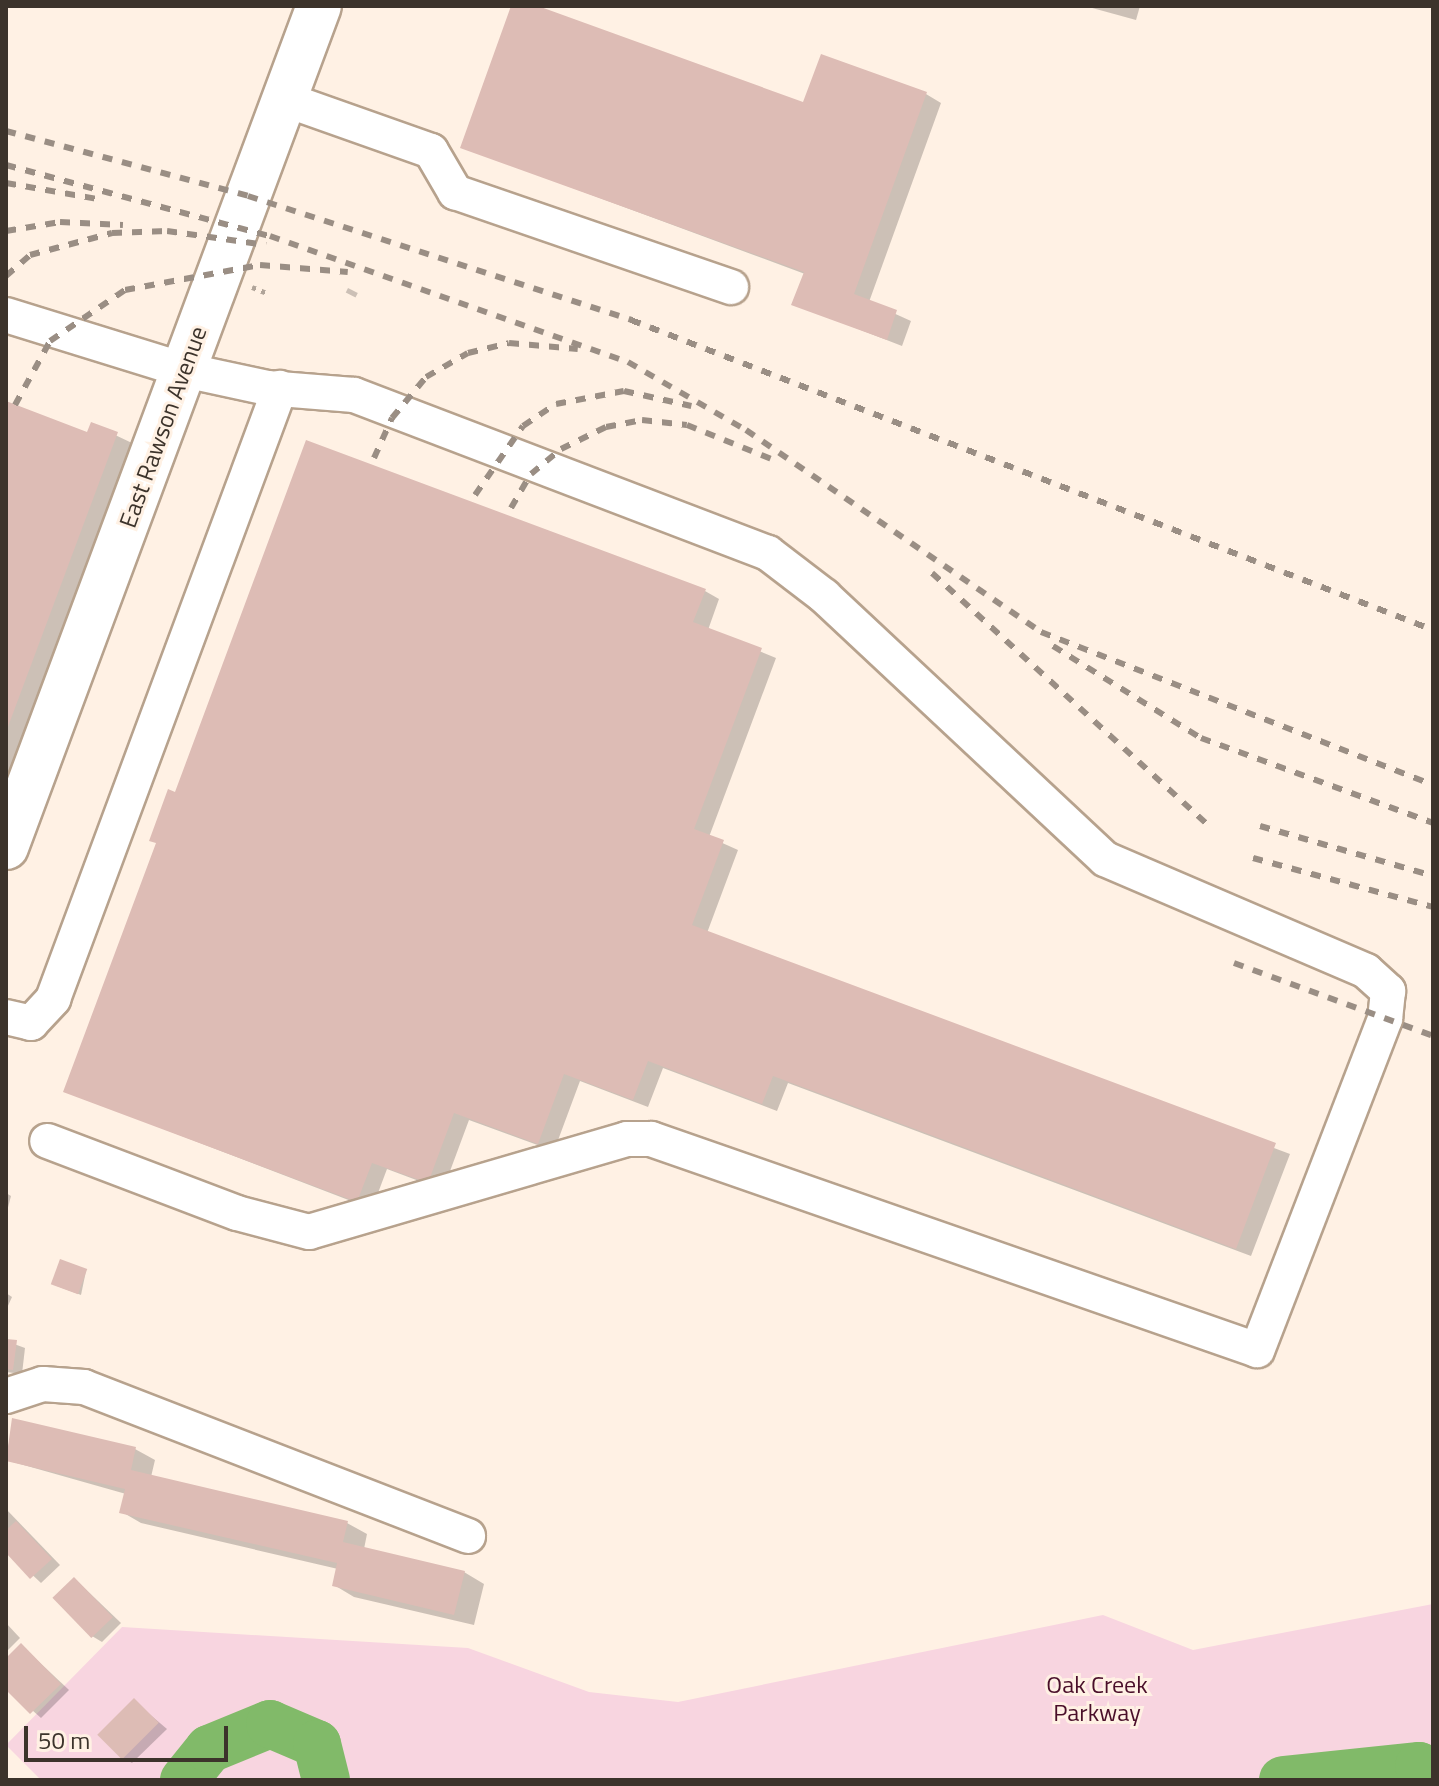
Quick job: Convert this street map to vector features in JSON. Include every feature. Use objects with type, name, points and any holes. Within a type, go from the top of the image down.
[{"type":"main road","name":"East Rawson Avenue","points":[[6,847],[319,6]]},
{"type":"lane","points":[[284,99],[431,151],[455,192],[731,287]]},
{"type":"lane","points":[[6,315],[184,370],[280,388],[354,395],[399,409],[789,564],[1089,847],[1138,875],[1377,978],[1388,991],[1385,1019],[1257,1350],[651,1139],[627,1139],[309,1232],[260,1221],[47,1141]]},
{"type":"lane","points":[[6,1017],[31,1023],[53,999],[280,388]]},
{"type":"lane","points":[[6,1396],[43,1384],[84,1387],[468,1536]]},
{"type":"path","points":[[252,287],[267,293]]},
{"type":"green space","name":"Oak Creek Parkway","points":[[1433,1604],[1433,1780],[41,1780],[6,1745],[122,1627],[468,1648],[589,1692],[678,1702],[1103,1615],[1193,1650]]},
{"type":"building","points":[[511,6],[538,6],[803,102],[821,54],[927,92],[854,294],[897,310],[887,340],[791,305],[804,272],[460,148]]},
{"type":"building","points":[[6,401],[87,432],[91,422],[118,432],[6,732]]},
{"type":"building","points":[[306,440],[706,589],[693,622],[762,648],[694,829],[724,840],[692,925],[1276,1143],[1236,1249],[773,1076],[762,1104],[648,1061],[633,1100],[564,1074],[538,1144],[454,1113],[428,1183],[372,1163],[357,1202],[63,1092],[156,843],[149,841],[168,789],[175,792]]},
{"type":"building","points":[[60,1259],[87,1269],[78,1294],[51,1284]]},
{"type":"building","points":[[6,1339],[17,1340],[13,1370],[6,1369]]},
{"type":"building","points":[[12,1418],[136,1447],[131,1470],[348,1521],[343,1542],[465,1571],[454,1615],[332,1586],[337,1563],[119,1513],[125,1489],[6,1461]]},
{"type":"building","points":[[16,1521],[52,1559],[30,1579],[6,1553],[6,1530]]},
{"type":"building","points":[[74,1577],[113,1617],[91,1638],[52,1598]]},
{"type":"building","points":[[21,1643],[61,1684],[30,1714],[6,1690],[6,1658]]},
{"type":"building","points":[[134,1698],[159,1723],[122,1760],[97,1735]]},
{"type":"waterway","points":[[184,1780],[209,1749],[270,1724],[317,1744],[326,1780]]},
{"type":"waterway","points":[[1283,1780],[1419,1766],[1428,1780]]},
{"type":"railway","points":[[6,131],[248,196],[631,320],[1433,630]]},
{"type":"railway","points":[[6,165],[270,236],[628,362],[746,430],[1041,632],[1433,785]]},
{"type":"railway","points":[[6,183],[103,200]]},
{"type":"railway","points":[[6,231],[60,222],[123,225]]},
{"type":"railway","points":[[6,276],[30,255],[112,233],[167,231],[266,245]]},
{"type":"railway","points":[[15,405],[50,341],[125,290],[260,265],[348,272]]},
{"type":"railway","points":[[374,458],[392,418],[426,377],[468,353],[509,343],[578,349]]},
{"type":"railway","points":[[475,495],[523,426],[556,404],[624,391],[691,406]]},
{"type":"railway","points":[[511,508],[531,474],[561,449],[606,427],[642,420],[687,425],[779,462]]},
{"type":"railway","points":[[932,573],[1211,828]]},
{"type":"railway","points":[[1053,646],[1201,738],[1433,823]]},
{"type":"railway","points":[[1260,826],[1433,876]]},
{"type":"railway","points":[[1253,858],[1433,907]]},
{"type":"railway","points":[[1234,963],[1433,1036]]}]
